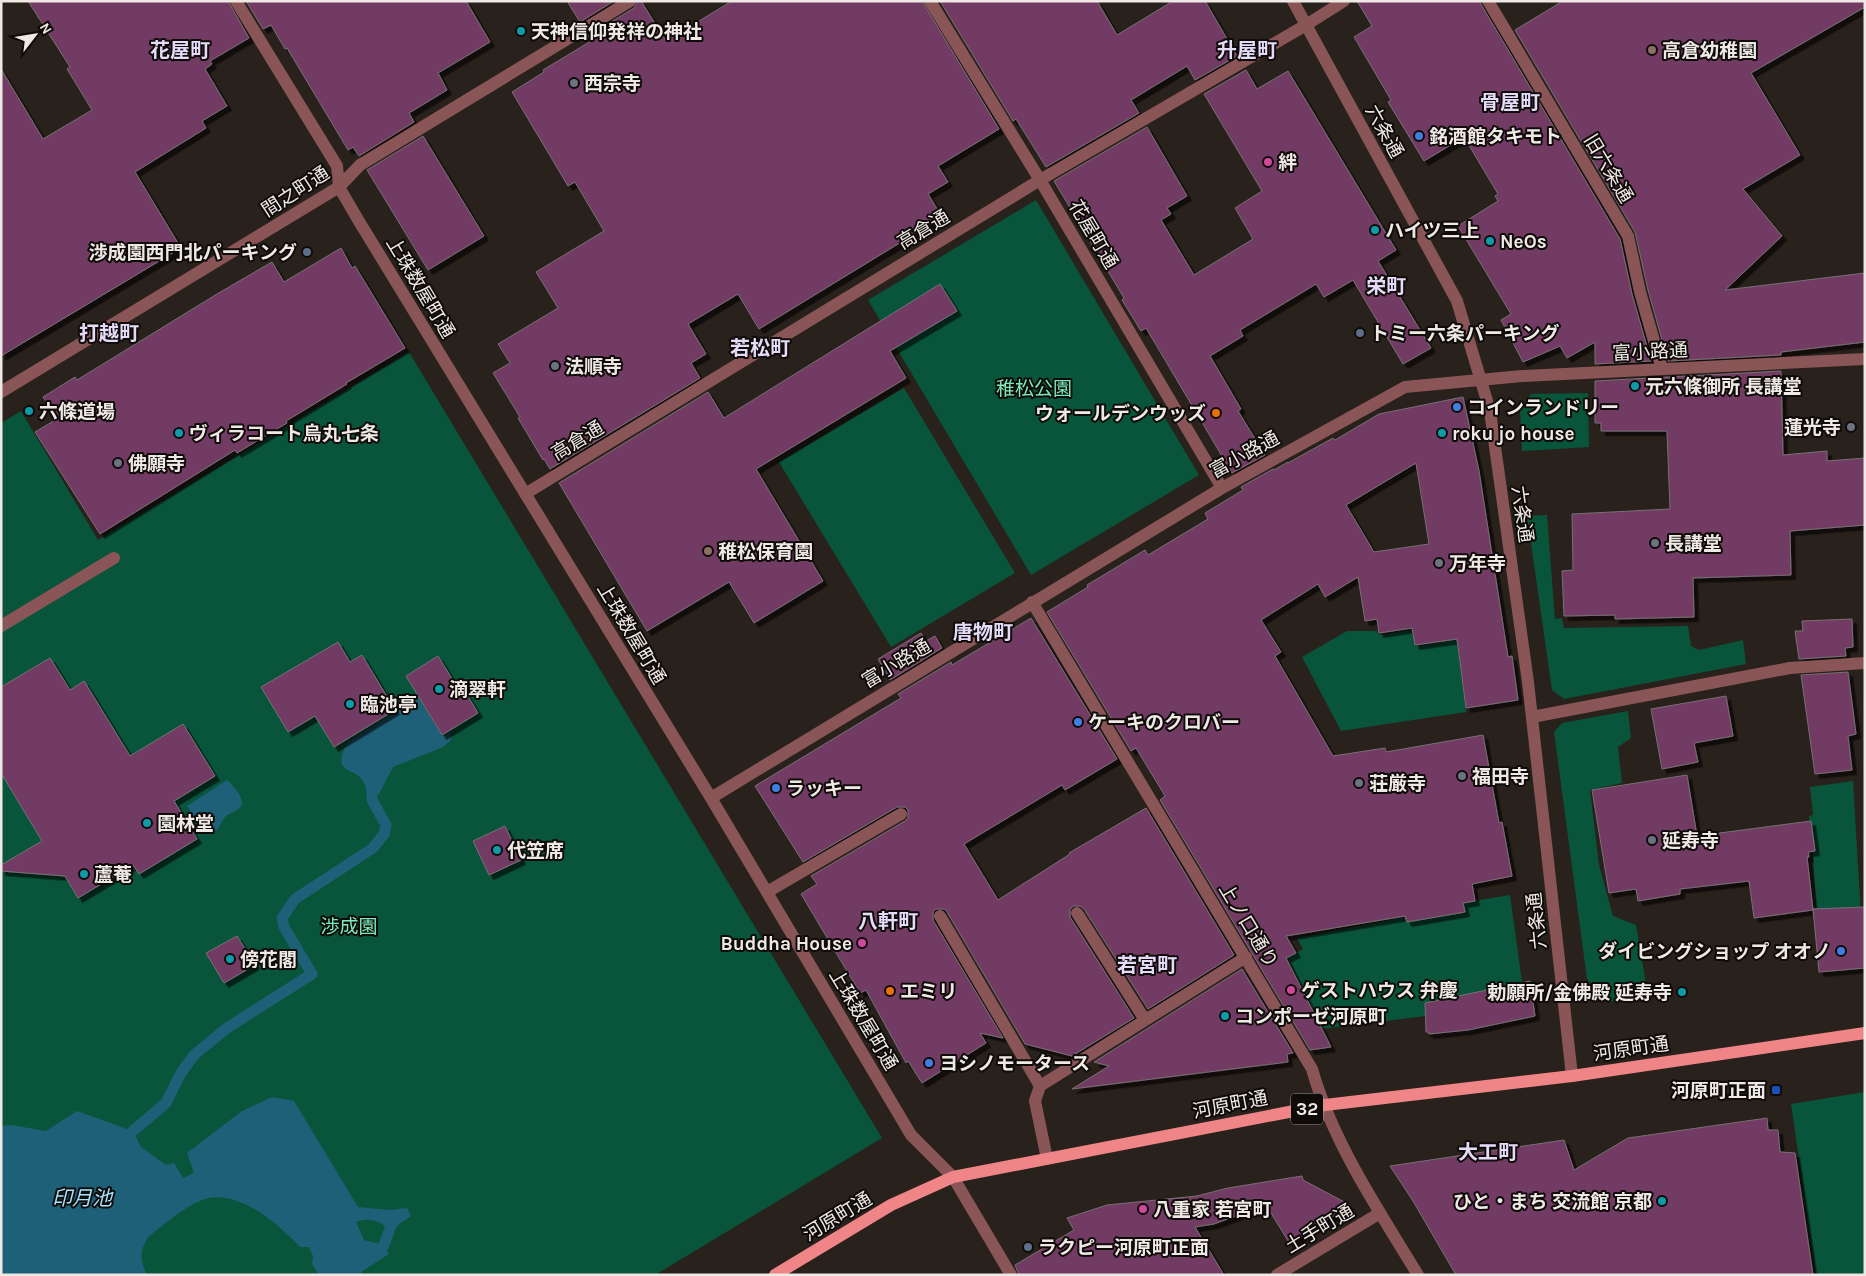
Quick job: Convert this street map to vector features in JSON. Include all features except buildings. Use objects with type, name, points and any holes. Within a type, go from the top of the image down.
[{"type":"main road","name":"河原町通","points":[[775,1275],[891,1205],[953,1177],[1324,1105],[1572,1076],[1865,1033]]},
{"type":"street","name":"上珠数屋町通","points":[[236,1],[337,166],[339,187],[768,892],[911,1135],[953,1177],[1011,1275]]},
{"type":"street","name":"間之町通","points":[[1,392],[339,187],[360,166],[630,1]]},
{"type":"street","name":"花屋町通","points":[[930,1],[1040,180],[1222,488]]},
{"type":"street","name":"六条通","points":[[1293,1],[1457,301],[1490,411],[1532,717],[1572,1076]]},
{"type":"street","name":"高倉通","points":[[525,494],[1040,180],[1344,1]]},
{"type":"street","name":"旧六条通","points":[[1488,1],[1628,236],[1640,292],[1662,368]]},
{"type":"street","name":"富小路通","points":[[711,798],[1222,488],[1405,387],[1522,376],[1865,358]]},
{"type":"street","points":[[1,626],[114,558]]},
{"type":"street","name":"上ノ口通り","points":[[1032,602],[1312,1069],[1324,1105],[1344,1149],[1418,1275]]},
{"type":"street","points":[[1532,717],[1790,668],[1865,663]]},
{"type":"street","points":[[768,892],[901,814]]},
{"type":"street","points":[[1078,913],[1145,1020]]},
{"type":"street","points":[[940,916],[1040,1086]]},
{"type":"street","points":[[1047,1159],[1035,1101],[1040,1086],[1246,957]]},
{"type":"street","name":"土手町通","points":[[1277,1275],[1380,1213]]},
{"type":"green space","name":"稚松公園","points":[[1036,200],[1199,475],[1031,575],[868,300]]},
{"type":"green space","name":"渉成園","points":[[409,352],[882,1138],[655,1275],[1,1275],[1,423],[21,411],[98,540]]},
{"type":"green space","points":[[904,388],[1015,573],[891,647],[779,462]]},
{"type":"green space","points":[[1588,393],[1589,447],[1522,451],[1520,410],[1531,394]]},
{"type":"green space","points":[[1547,515],[1555,619],[1562,618],[1564,628],[1688,626],[1691,646],[1699,650],[1743,640],[1746,664],[1564,699],[1552,690],[1527,516]]},
{"type":"green space","points":[[1455,626],[1466,712],[1341,731],[1302,657],[1347,631],[1377,631],[1379,635],[1411,630],[1415,646],[1439,643],[1438,628]]},
{"type":"green space","points":[[1628,711],[1631,738],[1618,747],[1622,783],[1590,790],[1599,865],[1613,916],[1636,925],[1648,996],[1607,1002],[1587,979],[1554,732],[1562,723]]},
{"type":"green space","points":[[1853,781],[1861,916],[1817,919],[1809,816],[1813,815],[1810,787]]},
{"type":"green space","points":[[1510,895],[1522,982],[1466,995],[1426,1016],[1312,1030],[1310,1005],[1288,958],[1303,949],[1297,938],[1406,917],[1407,922],[1465,912],[1463,903]]},
{"type":"green space","points":[[1865,1092],[1865,1275],[1816,1275],[1791,1104]]},
{"type":"water","points":[[418,697],[442,736],[450,732],[451,740],[443,747],[393,767],[379,794],[367,795],[365,784],[356,774],[346,769],[341,761],[347,743]]},
{"type":"water","points":[[227,780],[239,795],[242,803],[241,807],[228,814],[217,830],[203,831],[187,806]]},
{"type":"water","name":"印月池","points":[[272,1097],[294,1101],[358,1207],[390,1210],[407,1208],[411,1216],[399,1224],[395,1230],[389,1231],[383,1225],[374,1221],[356,1222],[364,1240],[384,1245],[389,1254],[361,1272],[362,1275],[319,1275],[312,1264],[313,1256],[309,1247],[300,1247],[259,1212],[234,1200],[221,1197],[201,1200],[193,1204],[148,1237],[143,1247],[142,1256],[147,1275],[1,1275],[1,1126],[11,1125],[46,1131],[77,1111],[133,1131],[141,1147],[166,1165],[174,1163],[183,1178],[194,1173],[187,1153],[242,1111]]},
{"type":"waterway","points":[[133,1131],[166,1103],[181,1073],[194,1055],[227,1028],[312,974],[284,927],[282,918],[295,899],[373,848],[384,834],[386,825],[372,800],[372,794]]},
{"type":"waterway","points":[[384,1245],[389,1231]]},
{"type":"place","name":"天神信仰発祥の神社","points":[[521,31]]},
{"type":"place","name":"高倉幼稚園","points":[[1652,50]]},
{"type":"place","name":"西宗寺","points":[[574,83]]},
{"type":"place","name":"銘酒館タキモト","points":[[1419,136]]},
{"type":"place","name":"絆","points":[[1268,162]]},
{"type":"place","name":"ハイツ三上","points":[[1375,230]]},
{"type":"place","name":"NeOs","points":[[1490,241]]},
{"type":"place","name":"渉成園西門北パーキング","points":[[307,252]]},
{"type":"place","name":"トミー六条パーキング","points":[[1360,333]]},
{"type":"place","name":"法順寺","points":[[555,366]]},
{"type":"place","name":"元六條御所 長講堂","points":[[1635,386]]},
{"type":"place","name":"コインランドリー","points":[[1457,407]]},
{"type":"place","name":"六條道場","points":[[29,411]]},
{"type":"place","name":"ウォールデンウッズ","points":[[1216,413]]},
{"type":"place","name":"蓮光寺","points":[[1851,427]]},
{"type":"place","name":"ヴィラコート烏丸七条","points":[[179,433]]},
{"type":"place","name":"roku jo house","points":[[1442,433]]},
{"type":"place","name":"佛願寺","points":[[118,463]]},
{"type":"place","name":"長講堂","points":[[1655,543]]},
{"type":"place","name":"稚松保育園","points":[[708,551]]},
{"type":"place","name":"万年寺","points":[[1439,563]]},
{"type":"place","name":"滴翠軒","points":[[439,689]]},
{"type":"place","name":"臨池亭","points":[[350,704]]},
{"type":"place","name":"ケーキのクロバー","points":[[1078,722]]},
{"type":"place","name":"福田寺","points":[[1462,776]]},
{"type":"place","name":"荘厳寺","points":[[1359,783]]},
{"type":"place","name":"ラッキー","points":[[776,788]]},
{"type":"place","name":"園林堂","points":[[147,823]]},
{"type":"place","name":"延寿寺","points":[[1652,840]]},
{"type":"place","name":"代笠席","points":[[497,850]]},
{"type":"place","name":"蘆菴","points":[[84,874]]},
{"type":"place","name":"Buddha House","points":[[862,943]]},
{"type":"place","name":"ダイビングショップ オオノ","points":[[1841,951]]},
{"type":"place","name":"傍花閣","points":[[230,959]]},
{"type":"place","name":"ゲストハウス 弁慶","points":[[1291,990]]},
{"type":"place","name":"エミリ","points":[[890,991]]},
{"type":"place","name":"勅願所/金佛殿 延寿寺","points":[[1682,992]]},
{"type":"place","name":"コンポーゼ河原町","points":[[1225,1016]]},
{"type":"place","name":"ヨシノモータース","points":[[929,1063]]},
{"type":"place","name":"河原町正面","points":[[1776,1090]]},
{"type":"place","name":"ひと・まち 交流館 京都","points":[[1662,1201]]},
{"type":"place","name":"八重家 若宮町","points":[[1143,1209]]},
{"type":"place","name":"ラクピー河原町正面","points":[[1028,1247]]},
{"type":"district","name":"花屋町","points":[[180,50]]},
{"type":"district","name":"升屋町","points":[[1247,50]]},
{"type":"district","name":"骨屋町","points":[[1510,102]]},
{"type":"district","name":"栄町","points":[[1386,286]]},
{"type":"district","name":"打越町","points":[[109,333]]},
{"type":"district","name":"若松町","points":[[760,348]]},
{"type":"district","name":"唐物町","points":[[983,632]]},
{"type":"district","name":"八軒町","points":[[888,921]]},
{"type":"district","name":"若宮町","points":[[1147,965]]},
{"type":"district","name":"大工町","points":[[1488,1152]]}]
